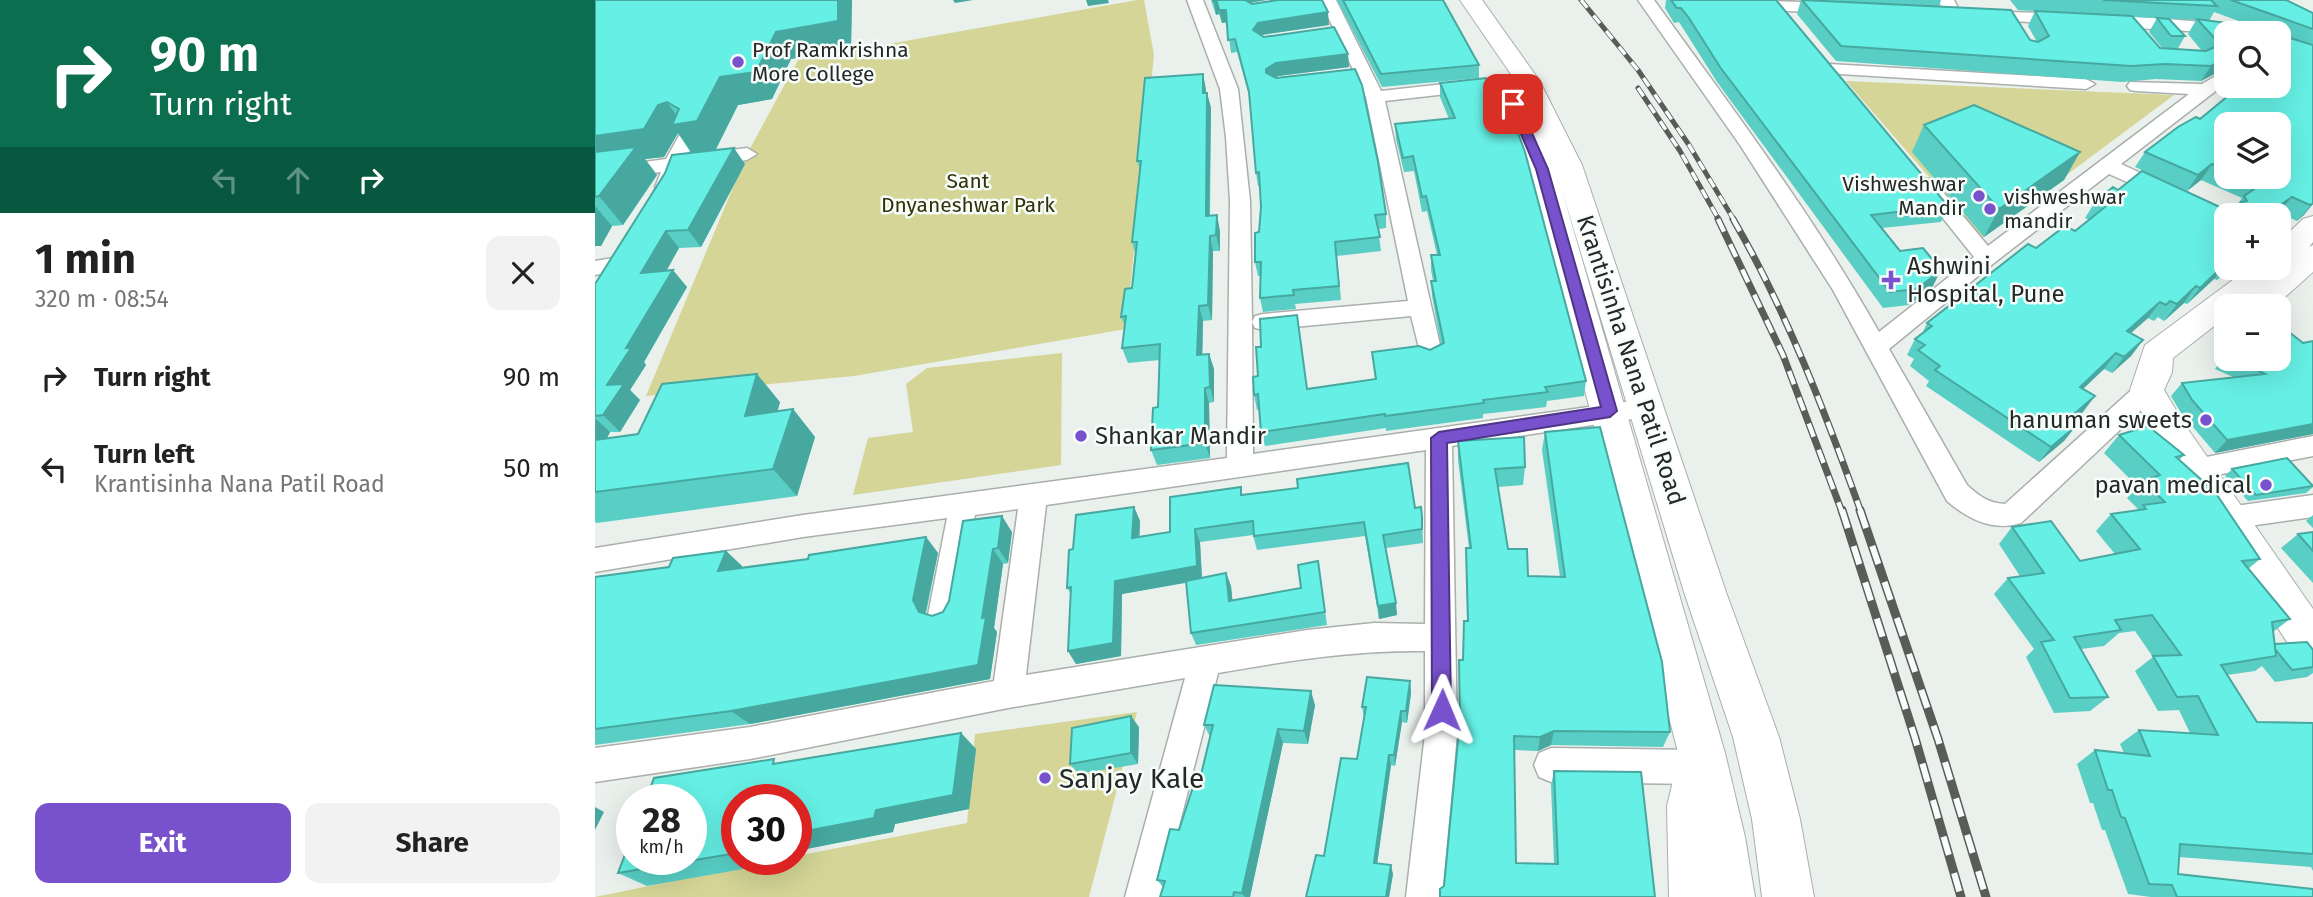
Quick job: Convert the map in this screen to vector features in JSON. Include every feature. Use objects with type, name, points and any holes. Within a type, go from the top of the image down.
[{"type":"main road","name":"Krantisinha Nana Patil Road","points":[[1448,0],[1515,82],[1610,411],[1720,825],[1729,897]]},
{"type":"main road","name":"Krantisinha Nana Patil Road","points":[[1471,0],[1515,82],[1568,165],[1705,592],[1756,737],[1776,819],[1788,897]]},
{"type":"main road","points":[[2291,249],[2313,225]]},
{"type":"main road","points":[[2214,338],[2151,381],[2172,435],[2310,636]]},
{"type":"main road","points":[[1695,897],[1692,806],[1700,757]]},
{"type":"main road","points":[[1720,825],[1776,819]]},
{"type":"street","points":[[1195,0],[1229,89],[1240,201],[1240,465]]},
{"type":"street","points":[[1328,0],[1336,32],[1364,73],[1375,97],[1430,354]]},
{"type":"street","points":[[1646,0],[1749,144],[1844,289],[1957,493],[1975,509],[1994,516],[2011,515],[2151,381],[2157,353],[2253,280]]},
{"type":"street","points":[[1653,0],[1667,1]]},
{"type":"street","points":[[2001,1],[2025,39]]},
{"type":"street","points":[[1736,3],[1845,8]]},
{"type":"street","points":[[1777,5],[1795,26]]},
{"type":"street","points":[[1946,9],[2011,16],[2167,25],[2214,32]]},
{"type":"street","points":[[2130,23],[2144,40]]},
{"type":"street","points":[[2167,25],[2182,42]]},
{"type":"street","points":[[2291,49],[2313,57]]},
{"type":"street","points":[[1847,90],[1825,64],[2087,84]]},
{"type":"street","points":[[1339,76],[1364,73]]},
{"type":"street","points":[[1375,97],[1515,82]]},
{"type":"street","points":[[1877,346],[1986,258],[2214,84]]},
{"type":"street","points":[[2136,86],[2207,90]]},
{"type":"street","points":[[655,206],[687,138]]},
{"type":"street","points":[[597,178],[674,163],[747,154]]},
{"type":"street","points":[[2109,166],[2214,214]]},
{"type":"street","points":[[1917,174],[1986,258]]},
{"type":"street","points":[[601,290],[633,241]]},
{"type":"street","points":[[595,268],[619,264]]},
{"type":"street","points":[[1239,325],[1421,307]]},
{"type":"street","points":[[595,560],[803,526],[1033,496],[1610,411],[1646,408]]},
{"type":"street","points":[[1424,897],[1441,734],[1439,438]]},
{"type":"street","points":[[2196,469],[2313,446]]},
{"type":"street","points":[[1008,693],[1033,496]]},
{"type":"street","points":[[943,615],[963,505]]},
{"type":"street","points":[[2228,518],[2313,506]]},
{"type":"street","points":[[595,765],[750,744],[1008,693],[1307,644],[1374,637],[1442,638]]},
{"type":"street","points":[[1143,897],[1205,661]]},
{"type":"street","points":[[1551,765],[1700,757]]},
{"type":"green space","name":"Sant Dnyaneshwar Park","points":[[1144,0],[1154,55],[1126,329],[854,376],[646,396],[747,154],[798,60]]},
{"type":"green space","points":[[1846,81],[2174,95],[1982,238]]},
{"type":"green space","points":[[1062,353],[1061,465],[853,495],[868,438],[913,432],[906,384],[927,368]]},
{"type":"green space","name":"Sanjay Kale","points":[[1137,712],[1089,897],[595,897],[721,871],[721,875],[812,875],[812,853],[967,823],[975,734]]},
{"type":"building","points":[[595,0],[838,0],[838,21],[776,32],[756,72],[720,77],[697,121],[672,125],[679,109],[667,102],[658,105],[644,129],[595,136]]},
{"type":"building","points":[[1213,0],[1245,0],[1252,4],[1278,0],[1322,0],[1328,12],[1258,23],[1253,30],[1264,37],[1334,27],[1348,54],[1276,63],[1266,69],[1266,73],[1276,78],[1355,69],[1362,85],[1386,214],[1375,215],[1380,237],[1335,242],[1339,286],[1293,290],[1294,295],[1260,298],[1261,262],[1255,262],[1255,233],[1259,232],[1261,207],[1249,92],[1235,39],[1228,40],[1226,10],[1219,10],[1217,2]]},
{"type":"building","points":[[1343,0],[1443,0],[1479,65],[1381,74]]},
{"type":"building","points":[[1671,0],[1776,0],[1948,206],[1871,215],[1900,251],[1923,248],[1941,270],[1917,289],[1890,292],[1720,67],[1689,18]]},
{"type":"building","points":[[1802,0],[2011,10],[2030,40],[2038,42],[2049,36],[2035,11],[2132,16],[2160,48],[2206,51],[2214,47],[2214,64],[2131,66],[1841,46]]},
{"type":"building","points":[[2103,0],[2211,0],[2217,6]]},
{"type":"building","points":[[2231,0],[2286,0],[2313,13],[2313,29]]},
{"type":"building","points":[[2157,18],[2169,19],[2185,36],[2171,36]]},
{"type":"building","points":[[2197,19],[2214,21],[2214,38]]},
{"type":"building","points":[[2291,38],[2313,45],[2313,203],[2310,205],[2292,197],[2283,203],[2241,203],[2247,201],[2244,196],[2254,189],[2291,189],[2291,112],[2214,112],[2214,165],[2198,175],[2145,152],[2178,127],[2196,117],[2200,119],[2225,98],[2291,98]]},
{"type":"building","points":[[1203,74],[1203,93],[1207,93],[1206,216],[1217,215],[1216,235],[1210,236],[1208,305],[1199,306],[1197,355],[1209,354],[1210,387],[1205,388],[1205,443],[1151,450],[1153,408],[1158,407],[1160,344],[1122,348],[1126,316],[1121,317],[1125,289],[1132,288],[1137,242],[1132,242],[1141,161],[1137,161],[1145,78]]},
{"type":"building","points":[[1486,78],[1495,96],[1504,95],[1525,152],[1586,381],[1545,387],[1548,392],[1483,400],[1484,403],[1261,432],[1258,394],[1254,395],[1253,377],[1258,376],[1256,347],[1261,347],[1260,319],[1297,315],[1307,389],[1376,379],[1372,352],[1419,346],[1430,350],[1444,343],[1431,281],[1436,281],[1431,255],[1440,255],[1426,196],[1422,197],[1413,156],[1403,158],[1395,124],[1455,118],[1440,83]]},
{"type":"building","points":[[1974,105],[2080,152],[1999,209],[1924,125]]},
{"type":"building","points":[[636,147],[599,196],[595,197],[595,152]]},
{"type":"building","points":[[734,148],[688,230],[666,231],[641,273],[673,270],[626,348],[631,348],[607,385],[624,384],[603,415],[595,416],[595,284],[665,173],[672,155]]},
{"type":"building","points":[[2142,171],[2214,204],[2214,275],[2200,288],[2196,286],[2177,304],[2170,301],[2166,305],[2160,302],[2127,331],[2143,340],[2124,357],[2116,353],[2080,387],[2095,396],[2067,420],[2076,426],[2051,447],[1935,370],[1940,366],[1918,350],[1925,345],[1915,339],[1932,326],[1927,323],[2028,244],[2036,248],[2065,226],[2075,231],[2105,207],[2095,202],[2113,187],[2118,190]]},
{"type":"building","points":[[2291,334],[2303,343],[2313,341],[2313,424],[2227,440],[2192,400],[2182,383],[2265,374],[2259,371],[2291,371]]},
{"type":"building","points":[[757,374],[745,416],[793,409],[773,469],[595,492],[595,440],[638,434],[662,384]]},
{"type":"building","points":[[2148,426],[2184,455],[2176,457],[2215,492],[2260,559],[2242,561],[2290,619],[2272,622],[2276,656],[2221,665],[2257,722],[2313,723],[2313,854],[2180,844],[2178,874],[2313,889],[2313,897],[2177,897],[2172,885],[2149,884],[2125,818],[2121,817],[2112,790],[2108,790],[2095,750],[2150,756],[2139,730],[2218,735],[2198,696],[2177,697],[2153,656],[2181,655],[2152,615],[2115,620],[2121,630],[2074,637],[2108,697],[2070,698],[2041,642],[2054,640],[2008,578],[2044,573],[2012,527],[2051,521],[2080,561],[2140,549],[2111,514],[2146,509],[2143,505],[2165,502],[2143,481],[2160,475],[2119,435]]},
{"type":"building","points":[[1600,427],[1662,662],[1670,732],[1554,731],[1540,737],[1514,736],[1516,863],[1558,864],[1554,771],[1641,772],[1655,897],[1440,897],[1440,889],[1444,886],[1460,720],[1459,660],[1463,660],[1464,621],[1468,621],[1466,548],[1471,548],[1458,441],[1524,437],[1525,467],[1495,469],[1508,549],[1527,549],[1528,576],[1565,577],[1545,432]]},
{"type":"building","points":[[2287,458],[2313,486],[2256,495],[2232,469]]},
{"type":"building","points":[[1408,463],[1415,508],[1421,507],[1422,529],[1383,535],[1396,603],[1378,606],[1364,522],[1254,536],[1253,521],[1195,529],[1197,566],[1115,581],[1113,643],[1068,651],[1071,587],[1067,588],[1069,550],[1073,549],[1076,515],[1134,507],[1132,538],[1170,532],[1170,497],[1241,487],[1241,495],[1298,488],[1297,479]]},
{"type":"building","points":[[1002,516],[998,548],[993,549],[978,665],[731,711],[595,729],[595,577],[669,567],[673,558],[726,551],[718,571],[808,559],[809,555],[926,537],[913,600],[919,612],[932,616],[943,612],[949,601],[963,521]]},
{"type":"building","points":[[2313,532],[2313,551],[2298,534]]},
{"type":"building","points":[[1318,561],[1325,612],[1191,633],[1186,581],[1226,573],[1229,601],[1301,588],[1298,565]]},
{"type":"building","points":[[2307,642],[2313,650],[2313,667],[2292,670],[2275,649],[2275,644]]},
{"type":"building","points":[[1367,677],[1410,681],[1406,711],[1401,711],[1394,755],[1389,755],[1374,863],[1391,865],[1386,897],[1306,897],[1316,855],[1324,856],[1341,758],[1357,759],[1366,707],[1362,707]]},
{"type":"building","points":[[1214,685],[1311,691],[1304,731],[1278,729],[1242,893],[1234,892],[1233,897],[1160,897],[1165,881],[1157,880],[1170,829],[1179,830],[1193,787],[1198,787],[1213,725],[1204,725]]},
{"type":"building","points":[[1131,716],[1131,753],[1070,764],[1072,728]]},
{"type":"building","points":[[961,733],[953,795],[876,810],[874,818],[812,830],[812,784],[721,784],[721,856],[707,858],[707,784],[652,784],[654,778],[774,759],[773,764]]},
{"type":"railway","points":[[1581,0],[1638,70],[1689,145],[1734,220]]},
{"type":"railway","points":[[1638,88],[1680,151],[1719,220]]},
{"type":"railway","points":[[1718,219],[1783,355],[1842,512]]},
{"type":"railway","points":[[1733,219],[1787,325],[1861,512]]},
{"type":"railway","points":[[1842,510],[1915,738],[1961,897]]},
{"type":"railway","points":[[1860,510],[1938,739],[1986,897]]},
{"type":"place","name":"Prof Ramkrishna More College","points":[[738,62]]},
{"type":"place","name":"Vishweshwar Mandir","points":[[1979,196]]},
{"type":"place","name":"vishweshwar mandir","points":[[1990,209]]},
{"type":"place","name":"Ashwini Hospital, Pune","points":[[1891,280]]},
{"type":"place","name":"hanuman sweets","points":[[2206,420]]},
{"type":"place","name":"Shankar Mandir","points":[[1081,436]]},
{"type":"place","name":"pavan medical","points":[[2266,485]]},
{"type":"place","name":"Sanjay Kale","points":[[1045,778]]},
{"type":"route","points":[[1442,710],[1439,438],[1610,411],[1542,169],[1513,104]]}]
